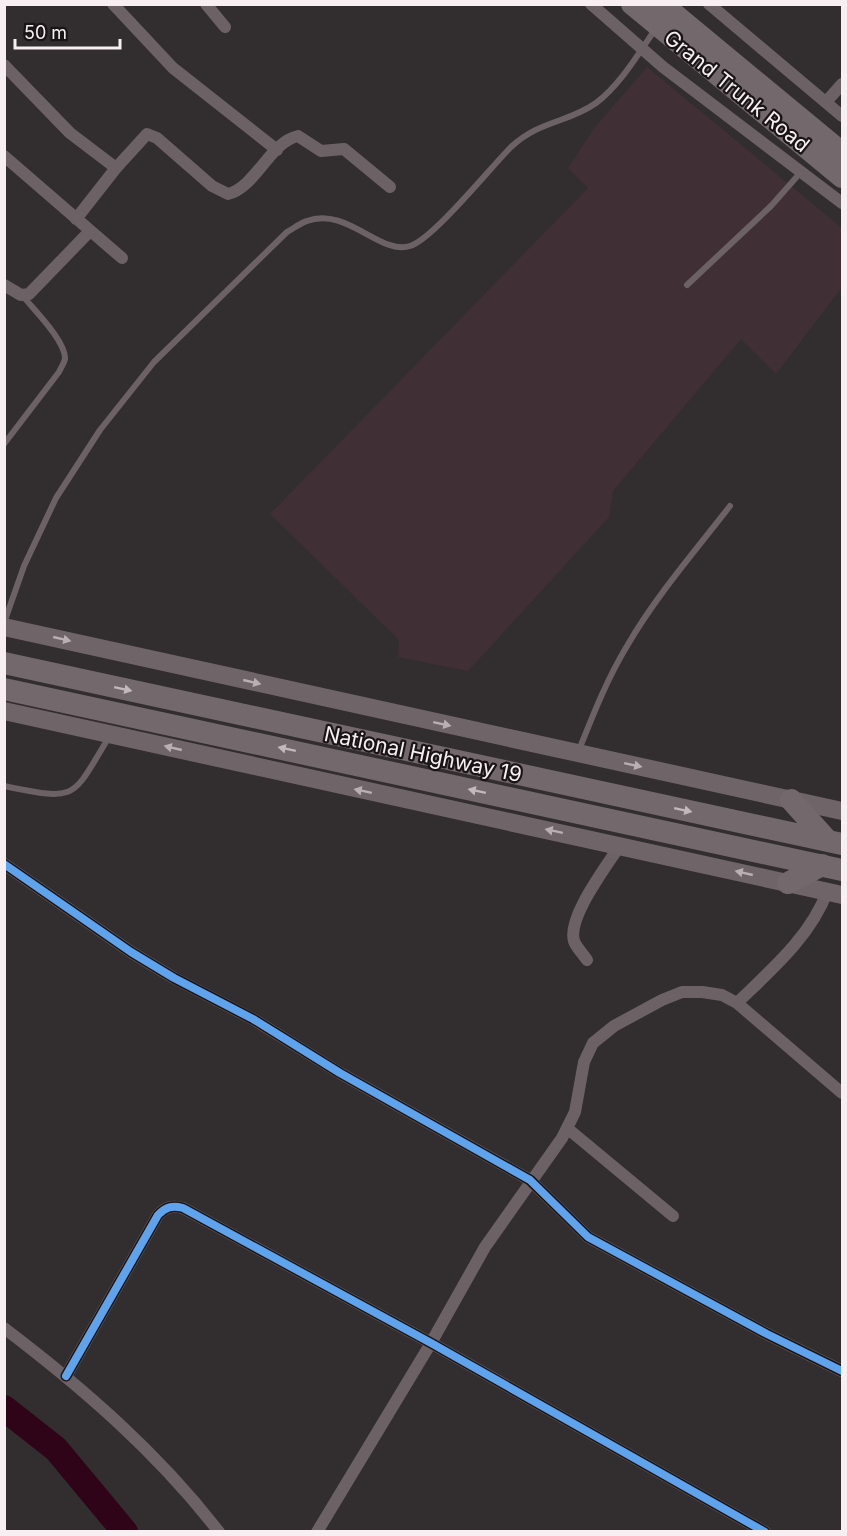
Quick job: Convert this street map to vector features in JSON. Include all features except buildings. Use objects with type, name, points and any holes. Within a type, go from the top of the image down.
[{"type":"highway","name":"Grand Trunk Road","points":[[632,4],[666,11],[843,153]]},
{"type":"highway","name":"Grand Trunk Road","points":[[666,11],[843,177]]},
{"type":"highway","name":"National Highway 19","points":[[4,663],[835,843]]},
{"type":"highway","points":[[4,689],[832,868]]},
{"type":"highway","points":[[791,800],[835,843]]},
{"type":"highway","points":[[788,883],[832,868]]},
{"type":"main road","points":[[4,625],[843,811]]},
{"type":"main road","points":[[4,711],[835,893]]},
{"type":"street","points":[[113,4],[173,68],[277,150]]},
{"type":"street","points":[[206,4],[225,27]]},
{"type":"street","points":[[591,4],[642,49],[731,121],[843,203]]},
{"type":"street","points":[[710,4],[843,116]]},
{"type":"street","points":[[4,65],[70,133],[116,168]]},
{"type":"street","points":[[826,102],[843,84]]},
{"type":"street","points":[[76,219],[143,136],[152,135],[212,186],[228,194],[238,189],[277,150],[298,136],[321,151],[344,149],[390,187]]},
{"type":"street","points":[[6,160],[122,258]]},
{"type":"street","points":[[4,285],[21,295],[35,291],[90,231]]},
{"type":"street","points":[[587,960],[574,942],[573,929],[578,913],[620,845]]},
{"type":"street","points":[[4,864],[165,973],[254,1019],[339,1073],[531,1180],[556,1209],[588,1237],[766,1334],[843,1371]]},
{"type":"street","points":[[737,1003],[789,951],[819,909],[835,893]]},
{"type":"street","points":[[317,1532],[431,1343],[485,1247],[567,1128],[575,1112],[587,1052],[593,1043],[614,1026],[682,992],[722,995],[737,1003],[843,1092]]},
{"type":"street","points":[[567,1128],[673,1216]]},
{"type":"street","points":[[66,1376],[158,1215],[165,1208],[174,1206],[183,1208],[431,1343],[765,1532]]},
{"type":"street","points":[[4,1328],[66,1376],[147,1449],[187,1490],[219,1532]]},
{"type":"lane","points":[[4,625],[24,566],[52,508],[100,430],[154,362],[287,232],[307,220],[328,217],[391,246],[410,247],[429,233],[512,146],[533,129],[574,114],[596,102],[642,49],[666,11]]},
{"type":"lane","points":[[687,285],[771,206],[801,171]]},
{"type":"lane","points":[[4,444],[59,372],[65,360],[64,350],[58,339],[21,295]]},
{"type":"lane","points":[[577,753],[603,690],[627,646],[656,602],[730,506]]},
{"type":"lane","points":[[4,786],[50,795],[63,795],[73,790],[84,778],[111,734]]},
{"type":"shaded area","points":[[647,67],[842,228],[842,287],[776,374],[741,339],[613,491],[609,517],[468,671],[398,657],[399,640],[270,514],[588,188],[568,168],[595,127]]},
{"type":"waterway","points":[[4,1408],[56,1449],[125,1532]]},
{"type":"cycle path","points":[[4,864],[131,952],[174,978],[253,1019],[340,1073],[530,1180],[588,1237],[767,1334],[842,1371]]},
{"type":"cycle path","points":[[66,1376],[158,1215],[169,1207],[179,1207],[431,1343],[765,1532]]}]
